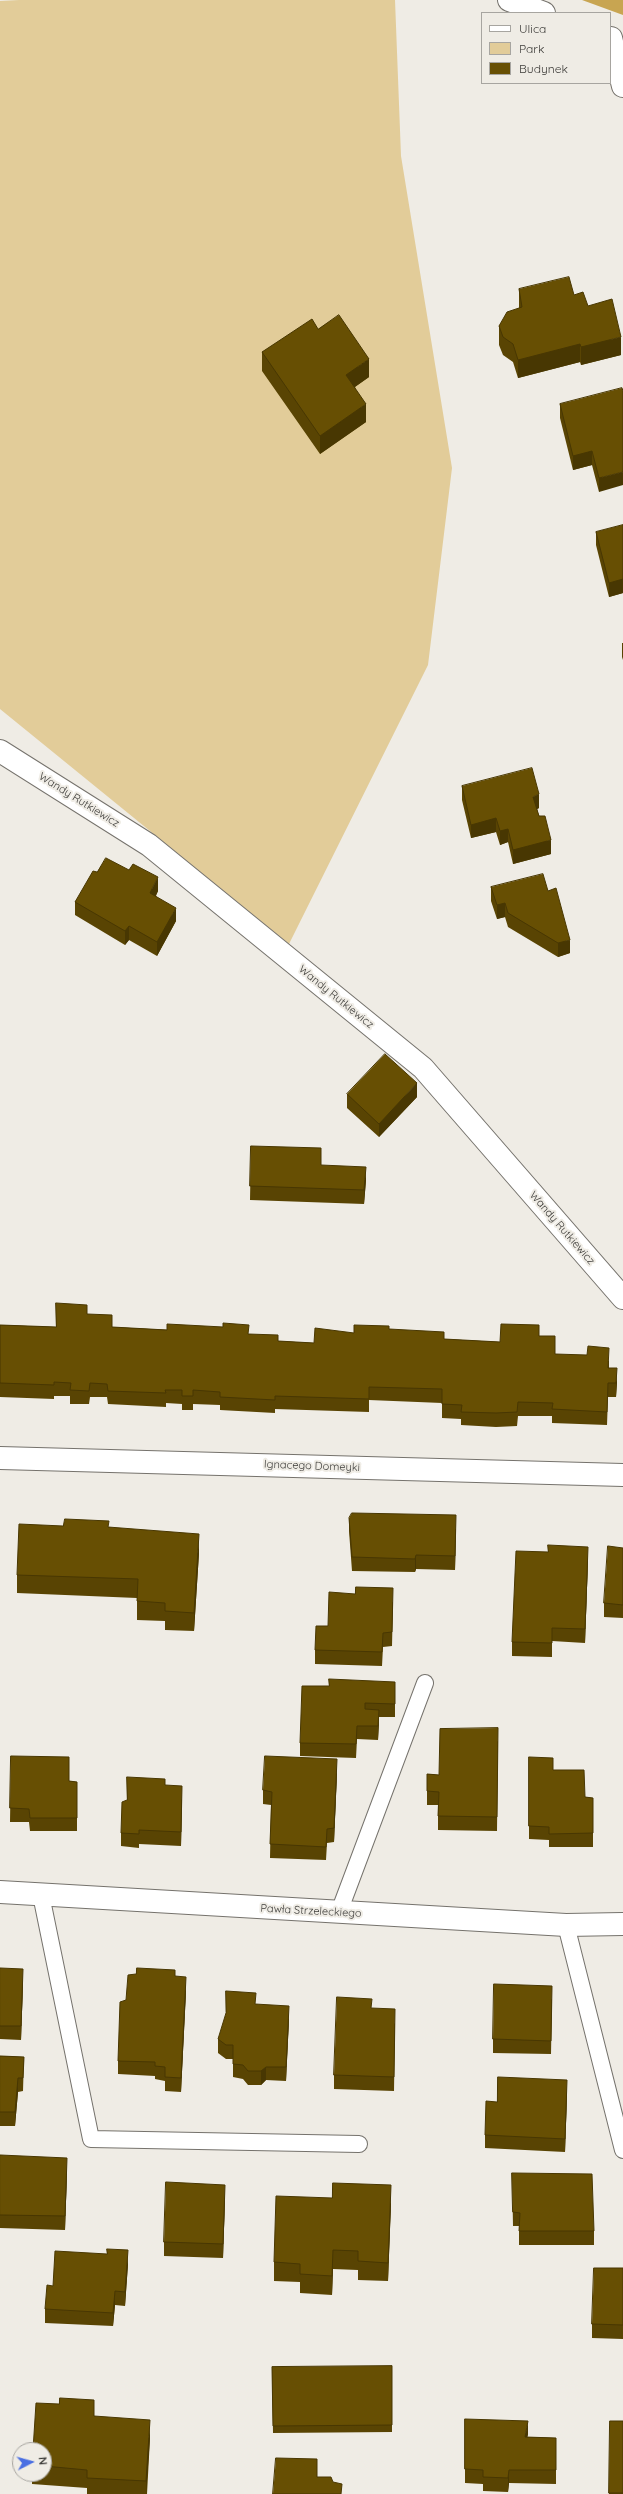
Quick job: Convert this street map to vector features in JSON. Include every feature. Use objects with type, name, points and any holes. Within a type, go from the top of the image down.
[{"type":"street","points":[[509,0],[541,12]]},
{"type":"street","points":[[615,40],[623,86]]},
{"type":"street","name":"Wandy Rutkiewicz","points":[[0,751],[149,845],[423,1068],[623,1298]]},
{"type":"street","name":"Ignacego Domeyki","points":[[0,1458],[623,1475]]},
{"type":"street","name":"Pawła Strzeleckiego","points":[[0,1892],[566,1925],[623,1924]]},
{"type":"lane","points":[[339,1912],[425,1683]]},
{"type":"lane","points":[[41,1895],[91,2139],[359,2144]]},
{"type":"lane","points":[[566,1925],[623,2150]]},
{"type":"green space","points":[[395,0],[401,156],[452,468],[428,665],[289,944],[0,709],[0,1]]},
{"type":"shaded area","points":[[582,0],[623,0],[623,15]]},
{"type":"building","points":[[569,277],[574,295],[583,292],[588,306],[612,299],[621,337],[581,347],[580,344],[518,360],[513,344],[503,337],[499,326],[507,312],[522,307],[519,289]]},
{"type":"building","points":[[339,315],[369,359],[346,375],[366,404],[320,436],[262,352],[312,319],[318,329]]},
{"type":"building","points":[[622,388],[623,472],[599,478],[592,451],[573,456],[560,404]]},
{"type":"building","points":[[623,525],[623,579],[609,583],[596,532]]},
{"type":"building","points":[[532,768],[539,794],[533,797],[539,816],[545,816],[551,840],[513,850],[508,829],[500,831],[496,818],[471,825],[462,786]]},
{"type":"building","points":[[106,858],[129,870],[133,864],[158,877],[150,893],[176,908],[157,942],[129,926],[125,931],[75,902],[93,871],[97,872]]},
{"type":"building","points":[[543,874],[548,891],[556,888],[570,940],[558,943],[508,913],[505,903],[497,905],[491,887]]},
{"type":"building","points":[[385,1054],[417,1083],[379,1124],[347,1094]]},
{"type":"building","points":[[251,1146],[321,1148],[321,1165],[366,1167],[364,1190],[250,1186]]},
{"type":"building","points":[[56,1303],[87,1305],[87,1314],[112,1315],[112,1327],[167,1330],[167,1324],[223,1327],[223,1323],[249,1325],[248,1334],[278,1335],[278,1341],[314,1343],[315,1328],[354,1333],[354,1325],[389,1326],[389,1329],[444,1332],[444,1339],[500,1342],[501,1324],[539,1325],[539,1336],[555,1336],[555,1354],[587,1355],[588,1346],[609,1348],[608,1368],[617,1368],[616,1383],[608,1383],[607,1412],[552,1409],[553,1403],[518,1402],[517,1412],[496,1413],[461,1412],[462,1405],[442,1404],[442,1389],[369,1387],[369,1399],[275,1396],[275,1400],[220,1397],[220,1392],[193,1390],[193,1396],[182,1396],[182,1390],[165,1390],[166,1393],[108,1391],[107,1384],[90,1383],[89,1391],[70,1390],[71,1383],[54,1382],[54,1385],[0,1383],[0,1325],[56,1327]]},
{"type":"building","points":[[352,1513],[456,1515],[455,1556],[416,1555],[415,1559],[352,1557],[349,1518]]},
{"type":"building","points":[[65,1519],[109,1521],[108,1527],[199,1534],[194,1613],[165,1611],[165,1603],[137,1601],[138,1579],[17,1575],[19,1524],[63,1526]]},
{"type":"building","points":[[548,1545],[588,1547],[585,1629],[552,1628],[552,1643],[512,1642],[516,1551],[548,1552]]},
{"type":"building","points":[[608,1546],[623,1548],[623,1605],[604,1603]]},
{"type":"building","points":[[356,1587],[393,1588],[392,1632],[383,1633],[382,1652],[315,1650],[316,1626],[328,1626],[329,1592],[355,1594]]},
{"type":"building","points":[[329,1679],[395,1682],[395,1704],[365,1703],[365,1709],[379,1710],[378,1726],[357,1726],[356,1744],[300,1743],[302,1686],[329,1686]]},
{"type":"building","points":[[498,1728],[497,1817],[438,1816],[439,1792],[427,1791],[427,1774],[439,1775],[440,1729]]},
{"type":"building","points":[[11,1756],[69,1757],[69,1781],[77,1782],[77,1818],[30,1818],[29,1809],[10,1808]]},
{"type":"building","points":[[265,1756],[337,1759],[334,1828],[327,1829],[326,1847],[270,1844],[272,1792],[263,1790]]},
{"type":"building","points":[[529,1757],[553,1758],[553,1770],[584,1770],[585,1797],[593,1798],[593,1833],[549,1834],[549,1827],[529,1826]]},
{"type":"building","points":[[127,1777],[165,1779],[165,1785],[182,1786],[181,1832],[139,1830],[139,1834],[121,1833],[122,1802],[127,1800]]},
{"type":"building","points":[[0,1968],[23,1969],[21,2026],[0,2026]]},
{"type":"building","points":[[137,1968],[175,1970],[175,1976],[186,1977],[181,2078],[165,2077],[165,2067],[155,2066],[155,2062],[118,2061],[120,2002],[126,2000],[128,1975],[136,1974]]},
{"type":"building","points":[[494,1984],[552,1986],[551,2041],[493,2039]]},
{"type":"building","points":[[226,1991],[256,1993],[255,2004],[289,2006],[286,2067],[266,2067],[261,2071],[248,2071],[243,2065],[233,2064],[233,2045],[226,2045],[218,2039],[226,2013]]},
{"type":"building","points":[[337,1997],[372,1999],[371,2008],[395,2009],[394,2077],[334,2075]]},
{"type":"building","points":[[0,2056],[24,2057],[23,2078],[18,2078],[15,2112],[0,2112]]},
{"type":"building","points":[[498,2077],[567,2080],[565,2139],[485,2135],[486,2101],[497,2102]]},
{"type":"building","points":[[0,2155],[67,2158],[65,2216],[0,2215]]},
{"type":"building","points":[[512,2173],[592,2174],[594,2231],[519,2231],[520,2213],[513,2212]]},
{"type":"building","points":[[166,2182],[225,2185],[223,2244],[164,2242]]},
{"type":"building","points":[[333,2183],[391,2185],[388,2263],[358,2261],[358,2251],[333,2250],[332,2276],[300,2274],[300,2264],[274,2262],[276,2196],[332,2198]]},
{"type":"building","points":[[107,2249],[128,2250],[125,2292],[115,2291],[113,2313],[45,2309],[47,2285],[53,2286],[55,2251],[107,2254]]},
{"type":"building","points":[[594,2268],[623,2268],[623,2325],[592,2324]]},
{"type":"building","points":[[392,2366],[392,2425],[273,2426],[272,2367]]},
{"type":"building","points":[[60,2398],[94,2400],[94,2416],[150,2420],[146,2481],[87,2478],[87,2470],[52,2467],[52,2442],[34,2442],[36,2403],[59,2404]]},
{"type":"building","points":[[465,2419],[528,2421],[525,2437],[556,2438],[556,2470],[509,2470],[508,2478],[483,2477],[483,2470],[465,2469]]},
{"type":"building","points":[[610,2421],[623,2421],[623,2493],[609,2493]]},
{"type":"building","points":[[276,2458],[317,2459],[317,2477],[331,2477],[333,2482],[342,2484],[341,2494],[273,2494]]}]
